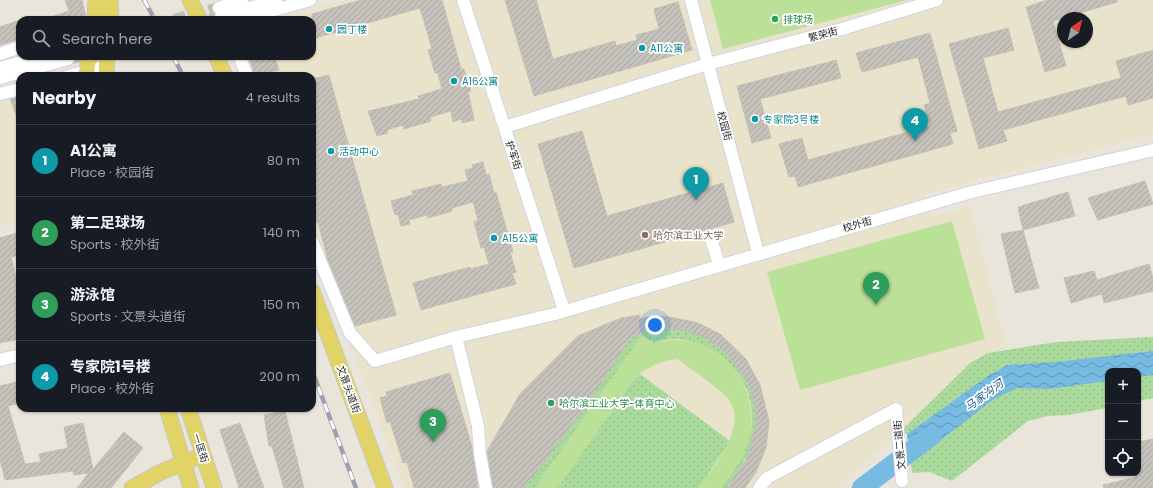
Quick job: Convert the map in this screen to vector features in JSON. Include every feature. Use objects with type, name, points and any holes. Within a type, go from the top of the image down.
[{"type":"main road","points":[[94,16],[96,0]]},
{"type":"main road","points":[[109,16],[110,0]]},
{"type":"main road","points":[[190,0],[198,16]]},
{"type":"main road","points":[[86,72],[88,60]]},
{"type":"main road","points":[[218,60],[223,72]]},
{"type":"main road","name":"文景头道街","points":[[316,302],[385,488]]},
{"type":"main road","name":"一匡街","points":[[169,412],[191,488]]},
{"type":"main road","name":"一匡街","points":[[189,412],[213,488]]},
{"type":"main road","points":[[132,488],[203,455]]},
{"type":"street","points":[[242,0],[220,12],[276,0]]},
{"type":"street","points":[[253,16],[310,0]]},
{"type":"street","name":"护军街","points":[[463,0],[564,310]]},
{"type":"street","name":"校园街","points":[[691,0],[758,253]]},
{"type":"street","name":"繁荣街","points":[[504,127],[708,64],[842,29],[937,0]]},
{"type":"street","points":[[0,54],[16,49]]},
{"type":"street","points":[[0,68],[29,60]]},
{"type":"street","points":[[21,72],[64,60]]},
{"type":"street","points":[[241,60],[245,72]]},
{"type":"street","points":[[91,72],[106,66]]},
{"type":"street","points":[[0,78],[16,74]]},
{"type":"street","points":[[0,94],[16,90]]},
{"type":"street","name":"校外街","points":[[316,251],[350,333],[375,361],[456,337],[564,310],[968,193],[1153,150]]},
{"type":"street","points":[[710,236],[719,264]]},
{"type":"street","points":[[456,337],[478,426],[480,454],[486,488]]},
{"type":"street","points":[[0,360],[16,356]]},
{"type":"street","name":"文景二道街","points":[[759,488],[767,478],[896,414],[902,486]]},
{"type":"shaded area","name":"哈尔滨工业大学","points":[[345,0],[1153,0],[1153,134],[926,194],[933,215],[970,207],[1007,349],[988,353],[970,363],[886,445],[836,488],[405,488],[359,367],[316,265],[316,72],[239,72],[235,60],[316,60],[316,16],[287,16]]},
{"type":"shaded area","points":[[16,97],[16,221],[0,226],[0,103]]},
{"type":"green space","name":"排球场","points":[[710,0],[907,0],[723,49]]},
{"type":"green space","points":[[952,221],[985,339],[800,390],[767,272]]},
{"type":"green space","points":[[662,327],[689,331],[710,341],[733,361],[750,387],[756,417],[755,432],[751,448],[744,462],[726,488],[721,488],[741,457],[751,432],[751,406],[745,386],[735,371],[726,362],[704,346],[678,339],[666,340],[654,344],[642,336],[535,488],[525,488],[595,393],[629,339],[650,329]]},
{"type":"green space","points":[[642,336],[654,344],[674,340],[698,343],[725,359],[736,372],[744,386],[752,418],[750,435],[738,463],[721,488],[699,488],[726,447],[734,423],[734,412],[727,397],[677,359],[654,365],[634,379],[557,488],[535,488]]},
{"type":"green space","points":[[1153,337],[1153,398],[1141,400],[1141,368],[1105,368],[1105,409],[1068,415],[1048,416],[1028,421],[952,481],[929,472],[912,473],[907,434],[901,431],[970,363],[988,353],[1056,342]]},
{"type":"green space","points":[[640,374],[730,441],[699,488],[557,488],[634,379]]},
{"type":"water","points":[[1153,351],[1153,375],[1141,377],[1141,368],[1105,368],[1105,381],[1048,389],[1017,388],[994,399],[911,463],[907,434],[988,376],[1007,365],[1055,362]]},
{"type":"building","points":[[65,0],[82,0],[86,16],[53,16],[69,11]]},
{"type":"building","points":[[361,0],[442,0],[461,69],[464,69],[471,91],[468,91],[474,120],[462,123],[461,119],[453,122],[451,111],[430,117],[431,121],[404,129],[403,125],[387,130],[388,133],[377,136],[368,111],[419,99],[418,96],[442,89],[438,73],[435,73],[428,50],[432,49],[420,8],[316,38],[316,16],[312,16],[312,14]]},
{"type":"building","name":"A11公寓","points":[[505,0],[536,0],[553,59],[615,41],[616,46],[637,40],[636,35],[659,29],[654,9],[678,2],[692,50],[534,96]]},
{"type":"building","points":[[1048,0],[1117,0],[1117,2],[1083,12],[1057,12],[1057,20],[1053,21],[1057,35],[1057,48],[1061,48],[1066,66],[1045,72],[1026,7]]},
{"type":"building","points":[[16,21],[16,40],[0,45],[0,27]]},
{"type":"building","points":[[1008,28],[1014,50],[983,58],[998,112],[1121,78],[1116,61],[1153,50],[1153,98],[1128,105],[1126,96],[1003,130],[1007,141],[979,149],[949,44]]},
{"type":"building","points":[[930,33],[957,131],[950,133],[953,144],[798,187],[795,176],[789,177],[779,144],[802,138],[808,160],[930,126],[924,105],[930,103],[918,57],[862,72],[856,53]]},
{"type":"building","points":[[250,60],[275,60],[279,70],[271,72],[254,72]]},
{"type":"building","name":"专家院3号楼","points":[[836,60],[841,78],[760,99],[771,138],[752,143],[737,86]]},
{"type":"building","name":"活动中心","points":[[329,75],[396,315],[355,326],[328,261],[318,222],[316,223],[316,78]]},
{"type":"building","points":[[16,98],[16,114],[10,99]]},
{"type":"building","points":[[582,131],[607,216],[723,183],[734,222],[574,268],[538,144]]},
{"type":"building","name":"A15公寓","points":[[483,162],[486,175],[489,174],[494,193],[496,192],[513,252],[510,252],[516,272],[512,273],[516,284],[421,310],[413,283],[470,267],[470,269],[489,264],[484,247],[481,248],[474,222],[478,220],[473,202],[452,208],[452,211],[428,218],[427,215],[409,220],[410,224],[401,226],[398,214],[395,215],[391,201],[413,195],[412,191],[441,184],[442,187],[468,181],[465,170],[473,168],[472,165]]},
{"type":"building","points":[[1145,181],[1153,204],[1098,220],[1088,198]]},
{"type":"building","points":[[1068,192],[1075,216],[1023,230],[1018,207]]},
{"type":"building","points":[[1023,230],[1039,288],[1015,293],[1001,234]]},
{"type":"building","points":[[16,233],[16,256],[11,257],[16,277],[16,340],[0,343],[0,238]]},
{"type":"building","points":[[1149,264],[1153,278],[1153,291],[1104,303],[1102,294],[1071,303],[1064,278],[1094,271],[1097,280]]},
{"type":"building","name":"哈尔滨工业大学-体育中心","points":[[640,315],[639,319],[654,316],[670,317],[698,323],[720,334],[746,359],[760,385],[769,421],[766,448],[756,472],[745,488],[726,488],[746,460],[755,431],[756,408],[748,383],[727,354],[708,339],[684,330],[662,327],[650,329],[629,339],[595,393],[525,488],[493,488],[487,451],[520,394],[578,336],[621,318]]},
{"type":"building","points":[[450,373],[472,447],[478,488],[414,488],[407,462],[403,463],[390,421],[387,423],[380,398],[387,396],[386,392]]},
{"type":"building","points":[[16,382],[16,404],[8,406],[25,464],[41,462],[39,454],[68,448],[64,427],[83,423],[93,469],[124,432],[143,448],[111,488],[77,488],[89,473],[74,475],[73,471],[5,480],[0,460],[0,386]]},
{"type":"building","points":[[285,412],[304,488],[284,488],[272,446],[269,446],[264,415]]},
{"type":"building","points":[[240,423],[264,488],[239,488],[220,430]]},
{"type":"building","points":[[1153,439],[1153,488],[1104,488],[1103,485],[1136,476],[1141,476],[1141,441]]},
{"type":"waterway","name":"马家沟河","points":[[862,488],[931,436]]},
{"type":"tunnel","points":[[189,16],[219,8]]},
{"type":"railway","points":[[144,0],[153,16]]},
{"type":"railway","points":[[175,60],[181,72]]},
{"type":"railway","points":[[316,381],[356,488]]},
{"type":"place","name":"排球场","points":[[775,19]]},
{"type":"place","name":"园丁楼","points":[[329,29]]},
{"type":"place","name":"A11公寓","points":[[642,48]]},
{"type":"place","name":"A16公寓","points":[[454,81]]},
{"type":"place","name":"专家院3号楼","points":[[755,119]]},
{"type":"place","name":"专家院1号楼","points":[[915,141]]},
{"type":"place","name":"活动中心","points":[[331,151]]},
{"type":"place","name":"A1公寓","points":[[696,200]]},
{"type":"place","name":"哈尔滨工业大学","points":[[645,235]]},
{"type":"place","name":"A15公寓","points":[[494,238]]},
{"type":"place","name":"第二足球场","points":[[876,305]]},
{"type":"place","name":"哈尔滨工业大学-体育中心","points":[[551,403]]},
{"type":"place","name":"游泳馆","points":[[433,442]]}]
